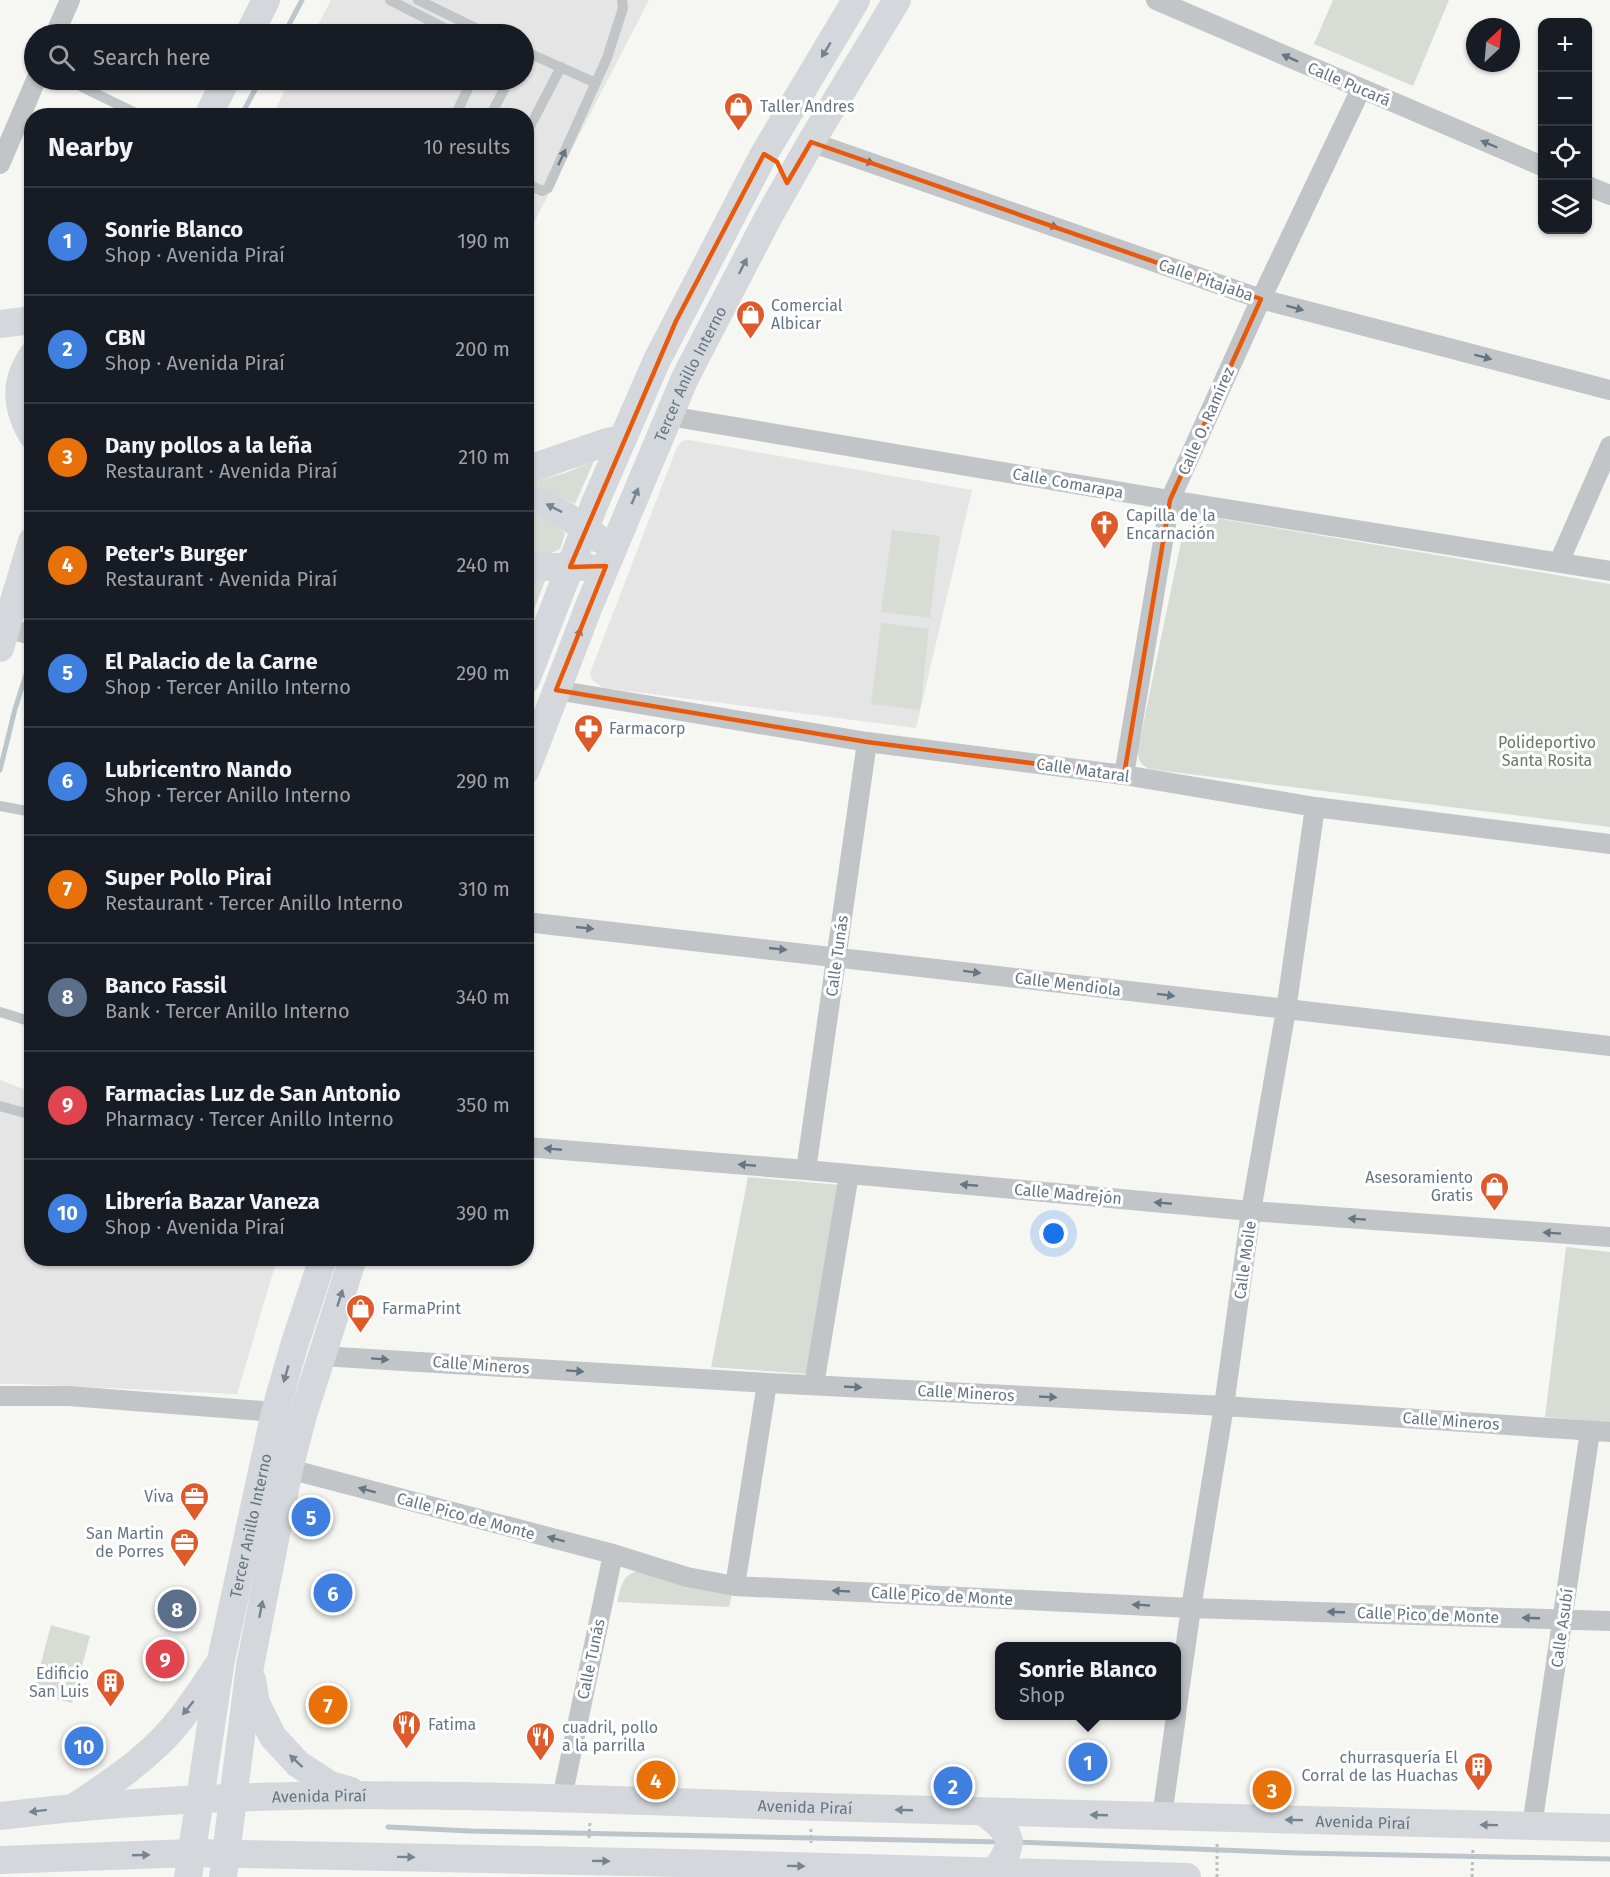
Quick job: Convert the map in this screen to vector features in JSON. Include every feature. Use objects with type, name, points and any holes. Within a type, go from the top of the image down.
[{"type":"main road","points":[[254,24],[266,0]]},
{"type":"main road","name":"Tercer Anillo Interno","points":[[534,649],[676,321],[764,154],[856,0]]},
{"type":"main road","name":"Tercer Anillo Interno","points":[[534,749],[609,558],[685,378],[769,216],[897,0]]},
{"type":"main road","points":[[808,78],[803,127],[804,134],[811,142]]},
{"type":"main road","points":[[212,108],[221,90]]},
{"type":"main road","points":[[764,154],[772,158],[780,168],[769,216]]},
{"type":"main road","points":[[0,324],[24,321]]},
{"type":"main road","points":[[669,416],[665,406],[664,386],[669,370],[676,321]]},
{"type":"main road","points":[[24,367],[18,394],[24,416]]},
{"type":"main road","points":[[0,402],[24,424]]},
{"type":"main road","points":[[534,467],[607,442],[623,440]]},
{"type":"main road","points":[[534,500],[564,513],[585,528],[609,558],[570,567],[534,566]]},
{"type":"main road","points":[[14,636],[8,589],[24,556]]},
{"type":"main road","name":"Tercer Anillo Interno","points":[[224,1865],[250,1666],[289,1469],[289,1414],[294,1346],[318,1266]]},
{"type":"main road","name":"Tercer Anillo Interno","points":[[190,1865],[221,1660],[289,1414],[321,1356],[350,1266]]},
{"type":"main road","points":[[76,1806],[119,1777],[159,1743],[193,1704],[221,1660]]},
{"type":"main road","points":[[250,1666],[256,1703],[273,1737],[298,1764],[330,1785],[366,1795]]},
{"type":"main road","name":"Avenida Piraí","points":[[0,1816],[76,1806],[201,1798],[366,1795],[562,1798],[1030,1819],[1162,1817],[1610,1828]]},
{"type":"main road","points":[[990,1817],[1004,1828],[1016,1866]]},
{"type":"main road","points":[[1016,1866],[1020,1853],[1019,1833],[1030,1819]]},
{"type":"main road","points":[[295,1877],[318,1865],[348,1856]]},
{"type":"main road","points":[[0,1860],[61,1858],[224,1865],[348,1856],[680,1870],[1016,1866],[1187,1877]]},
{"type":"main road","points":[[61,1858],[91,1860],[127,1877]]},
{"type":"street","points":[[59,24],[70,0]]},
{"type":"street","name":"Calle Pucará","points":[[1156,0],[1538,164]]},
{"type":"street","points":[[0,164],[32,90]]},
{"type":"street","name":"Calle O. Ramírez","points":[[1124,775],[1170,500],[1261,299],[1361,90]]},
{"type":"street","name":"Calle Pitajaba","points":[[811,142],[1261,299],[1610,390]]},
{"type":"street","points":[[1592,188],[1610,195]]},
{"type":"street","name":"Calle Comarapa","points":[[669,416],[1610,571]]},
{"type":"street","points":[[1559,562],[1610,446]]},
{"type":"street","name":"Calle Mataral","points":[[556,690],[867,742],[1124,775],[1315,807],[1610,844]]},
{"type":"street","name":"Calle Tunás","points":[[806,1170],[867,742]]},
{"type":"street","name":"Calle Moile","points":[[1181,1679],[1224,1406],[1251,1211],[1286,1010],[1315,807]]},
{"type":"street","name":"Calle Mendiola","points":[[534,923],[1610,1046]]},
{"type":"street","name":"Calle Madrejón","points":[[534,1148],[1251,1211],[1610,1237]]},
{"type":"street","points":[[814,1385],[849,1174]]},
{"type":"street","name":"Calle Mineros","points":[[321,1356],[767,1383],[1224,1406],[1610,1432]]},
{"type":"street","points":[[735,1586],[767,1383]]},
{"type":"street","points":[[0,1396],[69,1396],[289,1414]]},
{"type":"street","name":"Calle Asubí","points":[[1532,1826],[1590,1431]]},
{"type":"street","name":"Calle Pico de Monte","points":[[289,1469],[613,1554],[687,1577],[735,1586],[1191,1608],[1610,1621]]},
{"type":"street","name":"Calle Tunás","points":[[562,1798],[613,1554]]},
{"type":"street","name":"Calle Moile","points":[[1162,1817],[1175,1720]]},
{"type":"lane","points":[[390,0],[437,24]]},
{"type":"lane","points":[[418,0],[467,24]]},
{"type":"lane","points":[[534,187],[542,191],[548,188],[607,58],[623,8],[622,0]]},
{"type":"lane","points":[[534,55],[596,83]]},
{"type":"lane","points":[[534,119],[561,67]]},
{"type":"lane","points":[[88,90],[125,108]]},
{"type":"lane","points":[[459,108],[467,90]]},
{"type":"lane","points":[[494,108],[503,90]]},
{"type":"lane","points":[[1,806],[24,810]]},
{"type":"lane","points":[[0,1012],[24,1020]]},
{"type":"lane","points":[[0,1106],[24,1113]]},
{"type":"path","points":[[589,1843],[590,1825]]},
{"type":"path","points":[[811,1830],[811,1847]]},
{"type":"path","points":[[1472,1875],[1473,1841]]},
{"type":"path","points":[[1217,1843],[1217,1877]]},
{"type":"highlighted area","points":[[811,142],[1261,299],[1170,500],[1124,775],[867,742],[556,690],[606,566],[570,567],[676,321],[764,154],[777,162],[787,183]]},
{"type":"shaded area","points":[[331,0],[649,0],[534,222],[534,108],[276,108],[285,90],[534,90],[534,24],[318,24]]},
{"type":"shaded area","points":[[689,440],[972,490],[916,728],[604,688],[592,680],[590,673],[677,447],[682,441]]},
{"type":"shaded area","points":[[0,1080],[24,1089],[24,1266],[275,1266],[237,1394],[0,1384]]},
{"type":"green space","points":[[1333,0],[1449,0],[1413,86],[1314,44]]},
{"type":"green space","points":[[594,461],[575,504],[534,486],[534,482],[565,473]]},
{"type":"green space","points":[[534,515],[555,523],[565,534],[560,549],[547,555],[534,553]]},
{"type":"green space","name":"Polideportivo Santa Rosita","points":[[1210,517],[1610,584],[1610,827],[1149,769],[1143,765],[1138,749],[1182,537],[1190,525]]},
{"type":"green space","points":[[892,530],[940,536],[930,618],[881,612]]},
{"type":"green space","points":[[534,578],[546,578],[534,610]]},
{"type":"green space","points":[[881,623],[929,629],[920,710],[871,704]]},
{"type":"green space","points":[[748,1177],[840,1185],[808,1374],[711,1367]]},
{"type":"green space","points":[[1566,1247],[1610,1252],[1610,1423],[1545,1417]]},
{"type":"green space","points":[[646,1570],[732,1595],[729,1607],[617,1602],[625,1579],[632,1573]]},
{"type":"green space","points":[[51,1625],[90,1636],[72,1703],[33,1693]]},
{"type":"waterway","points":[[289,24],[302,0]]},
{"type":"waterway","points":[[245,108],[255,90]]},
{"type":"waterway","points":[[0,770],[24,681]]},
{"type":"waterway","points":[[388,1827],[470,1831],[1001,1842]]},
{"type":"waterway","points":[[1016,1842],[1298,1853],[1610,1859]]},
{"type":"place","name":"Taller Andres","points":[[739,132]]},
{"type":"place","name":"Comercial Albicar","points":[[750,340]]},
{"type":"place","name":"Capilla de la Encarnación","points":[[1105,550]]},
{"type":"place","name":"Farmacorp","points":[[588,754]]},
{"type":"place","name":"Asesoramiento Gratis","points":[[1494,1212]]},
{"type":"place","name":"FarmaPrint","points":[[361,1334]]},
{"type":"place","name":"El Palacio de la Carne","points":[[311,1517]]},
{"type":"place","name":"Viva","points":[[195,1522]]},
{"type":"place","name":"San Martin de Porres","points":[[185,1568]]},
{"type":"place","name":"Lubricentro Nando","points":[[333,1593]]},
{"type":"place","name":"Banco Fassil","points":[[177,1609]]},
{"type":"place","name":"Farmacias Luz de San Antonio","points":[[165,1659]]},
{"type":"place","name":"Super Pollo Pirai","points":[[328,1705]]},
{"type":"place","name":"Edificio San Luis","points":[[110,1708]]},
{"type":"place","name":"Librería Bazar Vaneza","points":[[84,1746]]},
{"type":"place","name":"Fatima","points":[[407,1750]]},
{"type":"place","name":"cuadril, pollo a la parrilla","points":[[541,1762]]},
{"type":"place","name":"Sonrie Blanco","points":[[1088,1762]]},
{"type":"place","name":"Peter's Burger","points":[[656,1780]]},
{"type":"place","name":"CBN","points":[[953,1786]]},
{"type":"place","name":"Dany pollos a la leña","points":[[1272,1790]]},
{"type":"place","name":"churrasquería El Corral de las Huachas","points":[[1479,1792]]}]
